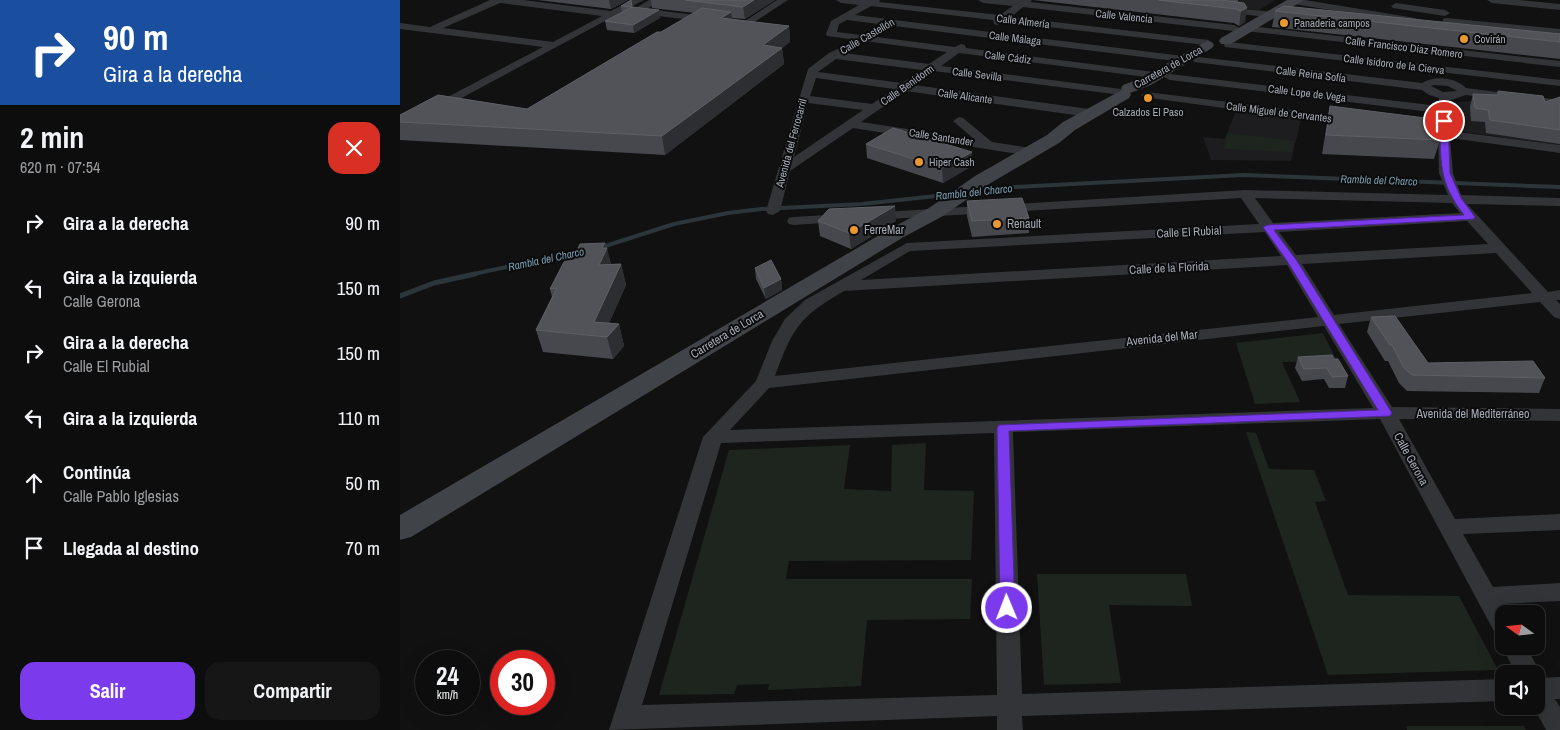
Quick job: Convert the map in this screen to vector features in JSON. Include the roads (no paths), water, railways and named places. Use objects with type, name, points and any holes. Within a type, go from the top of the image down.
[{"type":"main road","name":"Carretera de Lorca","points":[[400,529],[901,241],[939,210],[982,180],[1053,139],[1089,113],[1170,77],[1217,43],[1234,28],[1258,14],[1291,0]]},
{"type":"main road","name":"Carretera de Lorca","points":[[1217,43],[1249,29],[1272,15],[1291,0]]},
{"type":"main road","name":"Carretera de Lorca","points":[[1053,139],[1085,129],[1154,75],[1191,60]]},
{"type":"street","points":[[432,29],[499,0],[541,2],[570,9],[612,14]]},
{"type":"street","points":[[570,9],[589,0]]},
{"type":"street","points":[[400,127],[639,0]]},
{"type":"street","points":[[656,0],[637,11],[747,24],[783,0]]},
{"type":"street","name":"Calle Almería","points":[[841,0],[872,2],[1002,19],[1217,43]]},
{"type":"street","name":"Calle Castellón","points":[[811,74],[813,69],[833,55],[926,0]]},
{"type":"street","name":"Calle Valencia","points":[[983,0],[1024,2],[1234,28]]},
{"type":"street","points":[[1291,0],[1440,29]]},
{"type":"street","points":[[1444,0],[1440,29],[1447,70],[1446,82]]},
{"type":"street","points":[[1492,0],[1560,7]]},
{"type":"street","points":[[846,17],[872,2]]},
{"type":"street","name":"Calle Benidorm","points":[[786,168],[932,68],[1024,2]]},
{"type":"street","points":[[1388,4],[1440,29]]},
{"type":"street","points":[[1216,9],[1291,17]]},
{"type":"street","name":"Calle Málaga","points":[[846,17],[1191,60]]},
{"type":"street","name":"Calle Cádiz","points":[[846,17],[834,23],[831,34],[1154,75]]},
{"type":"street","points":[[400,26],[553,45]]},
{"type":"street","points":[[1394,28],[1560,32]]},
{"type":"street","name":"Calle Francisco Díaz Romero","points":[[1249,29],[1440,29],[1560,64]]},
{"type":"street","name":"Calle Isidoro de la Cierva","points":[[1217,43],[1560,83]]},
{"type":"street","name":"Calle Sevilla","points":[[833,55],[1133,93]]},
{"type":"street","name":"Calle Reina Sofía","points":[[1191,60],[1424,87]]},
{"type":"street","name":"Calle Alicante","points":[[811,74],[1089,113]]},
{"type":"street","name":"Avenida del Ferrocarril","points":[[773,211],[811,74]]},
{"type":"street","name":"Calle Lope de Vega","points":[[1170,77],[1444,110]]},
{"type":"street","points":[[1463,91],[1458,95],[1445,96],[1430,92],[1424,87],[1430,82],[1446,82],[1460,87],[1463,91],[1560,103]]},
{"type":"street","name":"Calle Miguel de Cervantes","points":[[1133,93],[1365,123]]},
{"type":"street","points":[[1445,96],[1446,173],[1455,197],[1470,217],[1500,248],[1552,296],[1560,314]]},
{"type":"street","points":[[803,98],[874,108]]},
{"type":"street","points":[[959,121],[987,144]]},
{"type":"street","name":"Calle Santander","points":[[851,124],[1031,152]]},
{"type":"street","points":[[1404,128],[1560,149]]},
{"type":"street","points":[[794,221],[939,210],[1245,194],[1455,197],[1560,202]]},
{"type":"street","name":"Calle Gerona","points":[[1245,194],[1292,261],[1386,413],[1495,612]]},
{"type":"street","name":"Calle El Rubial","points":[[901,241],[1470,217]]},
{"type":"street","points":[[901,241],[839,286],[811,303],[791,323],[780,341],[764,383],[713,437],[624,724],[1010,705],[1495,690]]},
{"type":"street","name":"Calle de la Florida","points":[[839,286],[1500,248]]},
{"type":"street","name":"Avenida del Mar","points":[[764,383],[1552,296]]},
{"type":"street","name":"Avenida del Mediterráneo","points":[[713,437],[1386,413],[1560,414]]},
{"type":"street","points":[[1003,428],[1010,730]]},
{"type":"street","points":[[1448,527],[1560,522]]},
{"type":"street","points":[[1486,596],[1560,592]]},
{"type":"street","points":[[1545,698],[1559,730]]},
{"type":"waterway","name":"Rambla del Charco","points":[[974,192],[1015,187],[1243,175],[1560,187]]},
{"type":"waterway","name":"Rambla del Charco","points":[[599,248],[674,224],[728,213],[761,209],[862,204],[955,194]]},
{"type":"waterway","name":"Rambla del Charco","points":[[469,275],[581,251]]},
{"type":"waterway","name":"Rambla del Charco","points":[[400,296],[434,283],[475,274]]},
{"type":"place","name":"Panaderia campos","points":[[1284,23]]},
{"type":"place","name":"Covirán","points":[[1464,39]]},
{"type":"place","name":"Calzados El Paso","points":[[1148,98]]},
{"type":"place","name":"Hiper Cash","points":[[919,162]]},
{"type":"place","name":"Renault","points":[[997,224]]},
{"type":"place","name":"FerreMar","points":[[854,230]]}]
